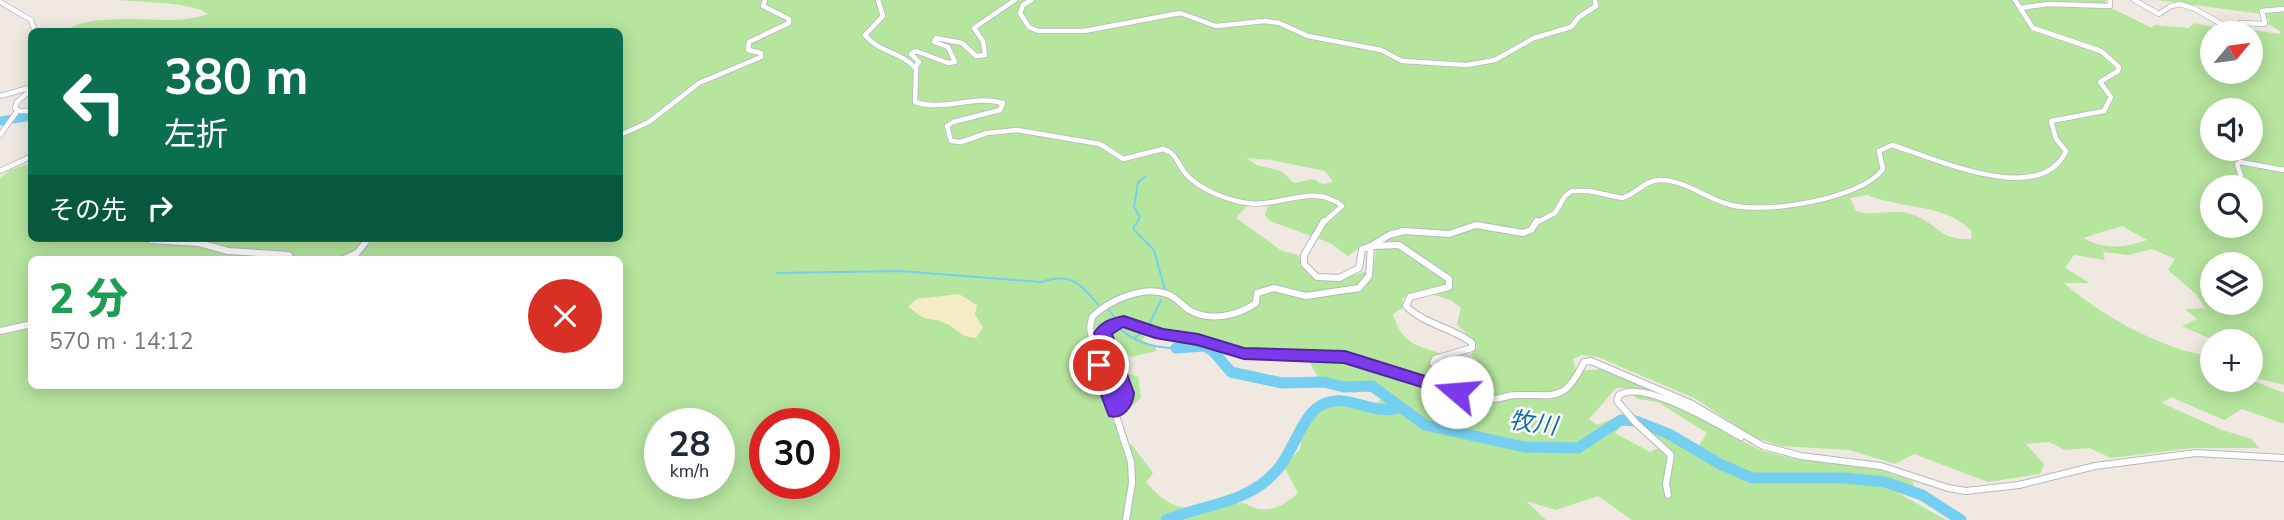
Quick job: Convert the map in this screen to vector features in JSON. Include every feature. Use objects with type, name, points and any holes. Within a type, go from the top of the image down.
[{"type":"street","points":[[2,4],[13,0]]},
{"type":"street","points":[[623,134],[648,125],[662,109],[691,88],[729,67],[761,57],[761,53],[748,50],[749,43],[756,37],[789,23],[789,19],[763,6],[765,0]]},
{"type":"street","points":[[878,0],[883,16],[864,35],[881,52],[910,62],[915,67],[918,78],[913,98],[919,104],[959,107],[994,100],[1003,103],[1000,110],[992,113],[968,116],[951,122],[947,126],[951,141],[961,142],[987,133],[1017,130],[1100,144],[1111,149],[1115,155],[1128,159],[1155,149],[1164,149],[1176,156],[1182,170],[1196,183],[1244,203],[1311,194],[1339,203],[1342,206],[1325,219],[1317,237],[1304,255],[1304,264],[1317,277],[1330,279],[1353,273],[1359,268],[1362,248],[1399,246],[1449,279],[1449,288],[1410,297],[1406,306],[1413,314],[1436,327],[1461,335],[1472,344],[1472,348],[1464,352],[1435,359],[1433,363],[1445,377],[1479,398]]},
{"type":"street","points":[[915,67],[919,62],[911,54],[916,51],[948,63],[955,62],[948,47],[934,42],[936,38],[962,43],[976,56],[985,55],[983,41],[974,28],[1015,0]]},
{"type":"street","points":[[1031,0],[1023,5],[1020,13],[1032,30],[1038,32],[1084,31],[1185,13],[1216,26],[1265,21],[1279,23],[1308,36],[1381,50],[1402,61],[1468,65],[1495,60],[1534,38],[1571,27],[1579,17],[1596,6],[1595,1]]},
{"type":"street","points":[[1371,246],[1389,235],[1403,231],[1449,234],[1476,225],[1523,233],[1531,230],[1538,220],[1555,213],[1560,202],[1576,191],[1588,190],[1608,197],[1623,198],[1644,183],[1656,180],[1671,182],[1729,205],[1763,209],[1793,207],[1873,178],[1882,171],[1879,150],[1892,145],[2010,180],[2059,165],[2066,151],[2056,139],[2051,121],[2064,117],[2087,117],[2105,111],[2110,106],[2111,97],[2100,82],[2118,71],[2119,67],[2113,59],[2092,47],[2034,29],[2015,0]]},
{"type":"street","points":[[2020,8],[2049,4],[2110,6],[2110,0]]},
{"type":"street","points":[[2134,0],[2159,14],[2173,5],[2182,5],[2212,16],[2221,26],[2230,29],[2241,23],[2265,24],[2262,11],[2284,9]]},
{"type":"street","points":[[2,4],[31,20],[34,28]]},
{"type":"street","points":[[0,96],[28,89]]},
{"type":"street","points":[[18,110],[15,107],[17,102],[28,92]]},
{"type":"street","points":[[18,110],[28,111]]},
{"type":"street","points":[[0,135],[18,110]]},
{"type":"street","points":[[0,171],[28,158]]},
{"type":"street","points":[[2241,175],[2237,163],[2240,162],[2284,170]]},
{"type":"street","points":[[183,242],[199,243],[228,251],[289,256]]},
{"type":"street","points":[[350,256],[357,253],[366,242]]},
{"type":"street","points":[[1126,520],[1132,480],[1131,460],[1090,328],[1090,319],[1100,310],[1132,295],[1158,292],[1172,295],[1199,314],[1212,316],[1248,310],[1256,303],[1257,293],[1274,288],[1306,296],[1359,288],[1366,285],[1370,278],[1371,246]]},
{"type":"street","points":[[1116,411],[1124,400],[1125,393],[1103,333],[1120,322],[1161,334],[1206,342],[1244,354],[1345,357],[1492,400],[1523,395],[1545,397],[1560,393],[1579,377],[1582,365],[1591,361],[1609,366],[1692,404],[1748,438]]},
{"type":"street","points":[[0,331],[28,325]]},
{"type":"street","points":[[1668,495],[1666,484],[1671,455],[1636,424],[1617,401],[1617,397],[1627,390],[1636,391],[1782,453],[1881,466],[1931,484],[1966,491],[2019,485],[2095,466],[2196,453],[2284,458]]},
{"type":"green space","points":[[117,0],[2105,0],[2106,3],[2103,4],[2152,28],[2154,25],[2189,28],[2194,23],[2200,24],[2200,84],[2263,84],[2263,31],[2280,34],[2280,31],[2268,24],[2269,20],[2262,14],[2157,0],[2284,0],[2284,385],[2263,380],[2263,329],[2200,329],[2200,334],[2182,326],[2197,319],[2185,309],[2200,308],[2200,315],[2263,315],[2263,252],[2200,252],[2200,300],[2168,270],[2175,259],[2152,249],[2129,255],[2103,252],[2105,260],[2074,255],[2065,268],[2090,283],[2064,283],[2134,330],[2174,347],[2200,354],[2200,392],[2263,392],[2263,385],[2284,393],[2284,424],[2242,409],[2224,420],[2171,397],[2162,403],[2222,430],[2252,439],[2259,448],[2192,448],[2111,458],[2089,448],[2065,450],[2049,442],[2026,444],[2044,464],[2040,474],[1988,482],[1914,454],[1895,464],[1849,450],[1781,446],[1753,437],[1696,399],[1598,357],[1582,355],[1573,359],[1576,371],[1606,369],[1713,419],[1720,430],[1762,451],[1796,459],[1865,465],[1913,481],[1914,488],[1874,476],[1834,473],[1773,475],[1738,469],[1697,449],[1707,433],[1658,402],[1637,399],[1627,388],[1616,388],[1589,419],[1597,425],[1622,415],[1646,419],[1673,441],[1733,475],[1754,483],[1865,482],[1891,489],[1946,520],[1632,520],[1598,496],[1556,510],[1526,501],[1546,520],[0,520],[0,178],[10,170],[28,164],[28,242],[623,242],[623,28],[72,28],[106,20],[174,20],[208,14],[178,5]],"holes":[[[1247,158],[1325,171],[1333,182],[1322,184],[1314,179],[1294,183],[1281,171],[1256,165]],[[1867,195],[1935,211],[1961,222],[1972,231],[1971,239],[1953,238],[1907,213],[1856,211],[1850,198]],[[1270,200],[1265,215],[1270,221],[1330,243],[1348,256],[1364,244],[1377,243],[1373,270],[1334,280],[1308,275],[1298,255],[1282,251],[1236,218],[1250,203]],[[2122,226],[2147,240],[2130,245],[2107,246],[2083,238]],[[1421,291],[1451,300],[1461,308],[1457,324],[1477,345],[1471,354],[1478,362],[1471,372],[1448,375],[1438,368],[1443,354],[1411,342],[1405,337],[1393,314],[1402,308],[1403,298]],[[1151,329],[1207,338],[1245,350],[1305,354],[1319,379],[1341,384],[1354,393],[1371,389],[1383,397],[1372,409],[1329,404],[1313,414],[1303,427],[1300,449],[1284,467],[1298,493],[1290,500],[1270,509],[1242,503],[1198,508],[1178,506],[1168,502],[1146,482],[1153,473],[1132,445],[1121,444],[1115,421],[1141,398],[1138,377],[1110,367],[1106,347],[1114,344],[1131,357],[1156,351],[1156,347],[1142,340]],[[1624,423],[1641,424],[1666,445],[1650,452],[1615,433]]]},
{"type":"sand","points":[[959,294],[977,305],[975,314],[983,328],[976,338],[962,334],[945,323],[923,318],[908,306],[917,299]]},
{"type":"waterway","points":[[0,121],[28,117]]},
{"type":"waterway","points":[[1146,176],[1138,182],[1134,207],[1140,217],[1133,229],[1154,250],[1165,290]]},
{"type":"waterway","points":[[777,273],[900,271],[1041,282],[1060,278],[1080,286],[1099,306]]},
{"type":"waterway","points":[[1149,325],[1161,300]]},
{"type":"waterway","points":[[1109,310],[1119,323]]},
{"type":"waterway","points":[[1119,328],[1146,344],[1176,348]]},
{"type":"waterway","points":[[1135,338],[1142,332]]},
{"type":"waterway","name":"牧川","points":[[1176,348],[1204,346],[1213,351],[1231,372],[1282,383],[1324,382],[1344,387],[1372,386],[1425,425],[1524,447],[1578,448],[1621,420],[1636,421],[1669,434],[1720,464],[1752,478],[1845,478],[1885,482],[1922,495],[1961,520]]},
{"type":"waterway","name":"牧川","points":[[1166,520],[1225,502],[1253,490],[1277,470],[1305,422],[1318,407],[1326,403],[1344,401],[1380,409],[1399,408]]},
{"type":"route","points":[[1099,365],[1116,411],[1124,400],[1125,393],[1103,333],[1112,324],[1124,322],[1244,354],[1345,357],[1457,392]]}]
